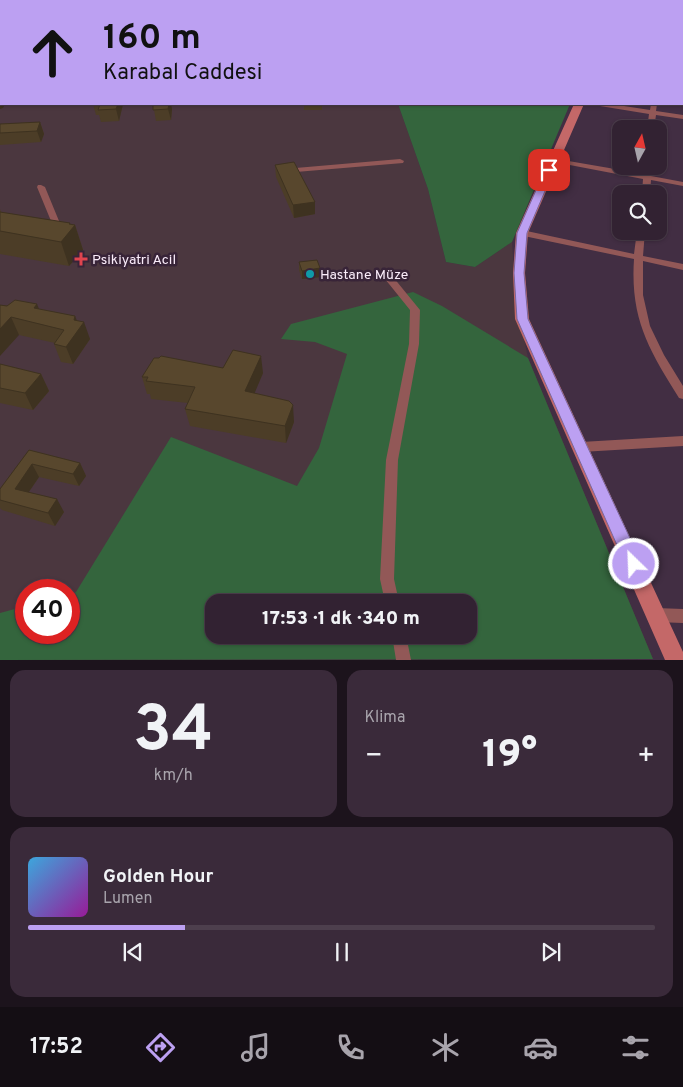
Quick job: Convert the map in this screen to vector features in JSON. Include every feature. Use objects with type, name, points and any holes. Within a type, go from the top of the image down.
[{"type":"street","points":[[579,105],[522,233],[519,273],[522,319],[676,660]]},
{"type":"street","points":[[606,105],[683,117]]},
{"type":"street","points":[[651,120],[654,105]]},
{"type":"street","points":[[554,160],[683,184]]},
{"type":"street","points":[[276,172],[400,161]]},
{"type":"street","points":[[647,185],[648,177]]},
{"type":"street","points":[[41,186],[56,221]]},
{"type":"street","points":[[522,233],[637,259],[683,267]]},
{"type":"street","points":[[640,240],[637,259],[642,316],[652,341],[683,395]]},
{"type":"street","points":[[386,274],[415,310],[414,344],[392,460],[387,579],[390,594]]},
{"type":"street","points":[[581,447],[683,441]]},
{"type":"street","points":[[656,615],[683,616]]},
{"type":"street","points":[[401,644],[404,660]]},
{"type":"shaded area","points":[[0,105],[398,105],[428,189],[446,262],[475,267],[512,242],[516,298],[528,358],[653,659],[0,660]]},
{"type":"green space","points":[[398,105],[570,105],[512,242],[475,267],[446,262],[428,189]]},
{"type":"green space","points":[[413,292],[442,306],[528,358],[653,659],[0,660],[0,613],[15,609],[15,644],[80,644],[80,585],[171,437],[297,486],[319,448],[347,354],[315,342],[281,339],[291,324]]},
{"type":"building","points":[[100,105],[118,105],[116,109],[98,110]]},
{"type":"building","points":[[153,105],[169,105],[168,109],[153,110]]},
{"type":"building","points":[[40,122],[37,131],[0,133],[0,124]]},
{"type":"building","points":[[294,162],[315,202],[293,205],[275,165]]},
{"type":"building","points":[[0,212],[75,225],[61,242],[0,231]]},
{"type":"building","points":[[317,260],[320,268],[302,271],[299,262]]},
{"type":"building","points":[[15,300],[37,304],[34,308],[75,316],[74,320],[84,322],[66,347],[54,344],[64,330],[11,317],[0,329],[0,305],[7,306]]},
{"type":"building","points":[[233,350],[261,356],[245,391],[289,401],[293,405],[285,426],[185,409],[195,387],[146,381],[148,377],[142,377],[154,358],[161,356],[223,368]]},
{"type":"building","points":[[0,364],[41,374],[25,393],[0,388]]},
{"type":"building","points":[[29,450],[80,463],[73,474],[32,464],[15,489],[57,499],[48,513],[0,500],[0,489]]},
{"type":"place","name":"Psikiyatri Acil","points":[[81,259]]},
{"type":"place","name":"Hastane Müze","points":[[310,274]]},
{"type":"route","points":[[549,170],[522,233],[519,273],[522,319],[634,564]]}]
